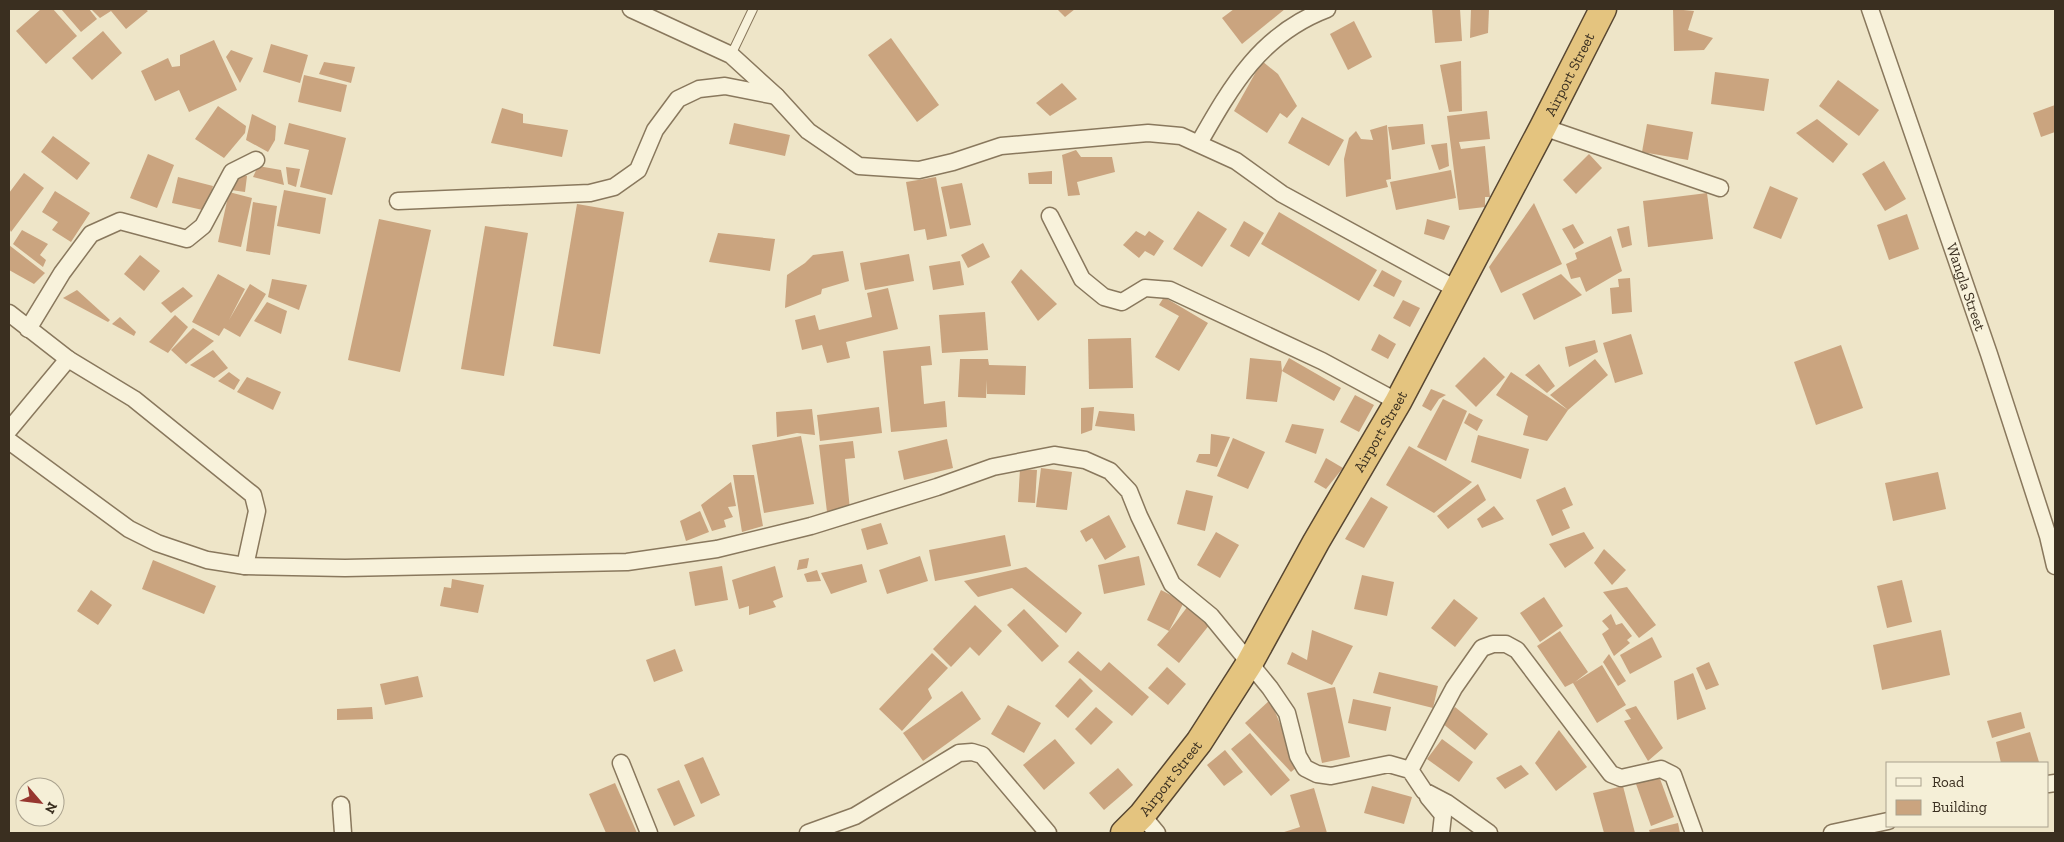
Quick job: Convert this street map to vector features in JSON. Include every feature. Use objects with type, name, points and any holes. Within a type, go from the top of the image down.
[{"type":"highway","name":"Airport Street","points":[[1141,827],[1249,664],[1316,542],[1398,402],[1603,9]]},
{"type":"street","points":[[634,9],[731,55],[776,96],[808,131],[859,166],[919,170],[953,162],[1001,146],[1148,133],[1182,136],[1236,161],[1282,194],[1456,289]]},
{"type":"street","name":"Wangla Street","points":[[1870,9],[1989,354],[2048,536],[2055,566]]},
{"type":"street","points":[[1199,143],[1234,84],[1266,45],[1282,32],[1322,10]]},
{"type":"street","points":[[398,200],[590,193],[614,187],[638,170],[655,130],[678,99],[699,89],[725,86],[776,96]]},
{"type":"street","points":[[1543,127],[1720,188]]},
{"type":"street","points":[[28,329],[62,273],[91,234],[120,221],[187,239],[203,226],[232,172],[256,160]]},
{"type":"street","points":[[1050,216],[1082,279],[1104,297],[1122,302],[1145,288],[1170,290],[1322,361],[1398,402]]},
{"type":"street","points":[[9,313],[68,359],[134,399],[253,495],[256,511],[245,566]]},
{"type":"street","points":[[9,430],[68,359]]},
{"type":"street","points":[[9,441],[129,529],[157,543],[207,560],[245,566],[345,568],[627,562],[717,549],[802,528],[937,487],[992,467],[1054,455],[1085,460],[1110,471],[1129,490],[1139,516],[1172,584],[1211,616],[1270,688],[1286,713],[1298,756],[1305,768],[1317,774],[1331,776],[1388,764],[1410,770],[1442,815],[1441,833]]},
{"type":"street","points":[[1410,770],[1454,688],[1482,648],[1494,644],[1506,644],[1517,650],[1611,774],[1621,778],[1661,768],[1673,775],[1694,833]]},
{"type":"street","points":[[808,833],[856,816],[960,753],[972,752],[982,755],[1048,833]]},
{"type":"street","points":[[621,763],[650,833]]},
{"type":"street","points":[[1424,791],[1447,804],[1489,833]]},
{"type":"street","points":[[340,805],[343,833]]},
{"type":"street","points":[[1832,833],[1886,821]]},
{"type":"lane","points":[[731,55],[753,9]]},
{"type":"building","points":[[41,9],[53,9],[77,36],[46,64],[16,31]]},
{"type":"building","points":[[61,9],[89,9],[97,19],[81,32]]},
{"type":"building","points":[[91,9],[145,9],[148,11],[126,29],[111,11],[100,18]]},
{"type":"building","points":[[1057,9],[1075,9],[1065,17]]},
{"type":"building","points":[[1234,9],[1285,9],[1242,44],[1222,18]]},
{"type":"building","points":[[1432,9],[1460,9],[1462,41],[1435,43]]},
{"type":"building","points":[[1471,9],[1489,9],[1488,33],[1470,38]]},
{"type":"building","points":[[1673,9],[1694,11],[1688,30],[1713,38],[1704,50],[1674,51]]},
{"type":"building","points":[[1354,21],[1372,57],[1348,70],[1330,34]]},
{"type":"building","points":[[103,31],[122,53],[92,80],[72,58]]},
{"type":"building","points":[[891,38],[939,105],[917,122],[868,55]]},
{"type":"building","points":[[214,40],[237,90],[189,112],[179,90],[155,101],[141,71],[168,58],[172,67],[180,66],[180,55]]},
{"type":"building","points":[[271,44],[308,55],[300,83],[263,72]]},
{"type":"building","points":[[231,50],[253,58],[240,83],[226,57]]},
{"type":"building","points":[[1262,61],[1278,74],[1297,106],[1287,118],[1280,113],[1267,133],[1234,111]]},
{"type":"building","points":[[1461,61],[1462,111],[1449,112],[1440,65]]},
{"type":"building","points":[[324,62],[355,67],[351,83],[319,74]]},
{"type":"building","points":[[1715,72],[1769,79],[1764,111],[1711,104]]},
{"type":"building","points":[[304,75],[347,85],[341,112],[298,102]]},
{"type":"building","points":[[1838,80],[1879,110],[1859,136],[1819,106]]},
{"type":"building","points":[[1062,83],[1077,99],[1050,116],[1036,103]]},
{"type":"building","points":[[2055,105],[2055,132],[2041,137],[2033,113]]},
{"type":"building","points":[[218,106],[246,126],[245,133],[224,158],[195,139]]},
{"type":"building","points":[[502,108],[523,114],[523,123],[568,130],[562,157],[491,143]]},
{"type":"building","points":[[1487,111],[1490,139],[1459,142],[1461,149],[1485,146],[1490,197],[1485,197],[1485,207],[1459,210],[1447,116]]},
{"type":"building","points":[[252,114],[276,126],[275,140],[268,152],[246,140]]},
{"type":"building","points":[[1302,117],[1344,140],[1329,166],[1288,143]]},
{"type":"building","points":[[1817,119],[1848,144],[1833,163],[1796,133]]},
{"type":"building","points":[[289,123],[346,138],[332,195],[300,187],[309,150],[284,144]]},
{"type":"building","points":[[734,123],[790,135],[785,156],[729,144]]},
{"type":"building","points":[[1423,124],[1425,144],[1392,150],[1388,127]]},
{"type":"building","points":[[1647,124],[1693,132],[1688,160],[1642,152]]},
{"type":"building","points":[[1387,125],[1391,179],[1386,180],[1388,187],[1346,197],[1344,159],[1349,138],[1356,131],[1361,139],[1373,140],[1370,130]]},
{"type":"building","points":[[53,136],[90,163],[77,180],[41,152]]},
{"type":"building","points":[[1447,143],[1449,166],[1439,170],[1431,145]]},
{"type":"building","points":[[1076,150],[1081,157],[1112,157],[1115,172],[1077,182],[1080,195],[1068,196],[1062,155]]},
{"type":"building","points":[[148,154],[174,165],[157,208],[130,198]]},
{"type":"building","points":[[1589,154],[1602,168],[1576,194],[1563,180]]},
{"type":"building","points":[[1884,161],[1906,199],[1885,211],[1862,174]]},
{"type":"building","points":[[258,166],[281,170],[284,185],[253,177]]},
{"type":"building","points":[[286,167],[300,169],[296,187],[288,184]]},
{"type":"building","points":[[1451,170],[1456,198],[1396,210],[1390,182]]},
{"type":"building","points":[[1052,171],[1052,184],[1029,184],[1028,173]]},
{"type":"building","points":[[24,173],[44,188],[11,232],[9,228],[9,193]]},
{"type":"building","points":[[235,175],[247,176],[245,192],[231,190]]},
{"type":"building","points":[[178,177],[213,186],[207,211],[172,203]]},
{"type":"building","points":[[936,177],[947,236],[927,240],[925,229],[914,231],[906,182]]},
{"type":"building","points":[[962,183],[971,225],[950,229],[941,187]]},
{"type":"building","points":[[1770,186],[1798,198],[1781,239],[1753,228]]},
{"type":"building","points":[[284,190],[326,198],[320,234],[277,226]]},
{"type":"building","points":[[55,191],[90,213],[71,242],[52,230],[58,222],[42,212]]},
{"type":"building","points":[[229,192],[252,198],[241,247],[218,242]]},
{"type":"building","points":[[1707,193],[1713,239],[1648,247],[1643,201]]},
{"type":"building","points":[[253,202],[277,206],[270,255],[246,251]]},
{"type":"building","points":[[1534,203],[1562,264],[1501,293],[1489,267]]},
{"type":"building","points":[[577,204],[624,212],[600,354],[553,346]]},
{"type":"building","points":[[1198,211],[1227,229],[1202,267],[1173,249]]},
{"type":"building","points":[[1279,212],[1377,270],[1359,301],[1261,244]]},
{"type":"building","points":[[1907,214],[1919,249],[1889,260],[1877,225]]},
{"type":"building","points":[[379,219],[431,230],[400,372],[348,360]]},
{"type":"building","points":[[1427,219],[1450,226],[1444,240],[1424,234]]},
{"type":"building","points":[[1244,221],[1264,233],[1249,257],[1230,246]]},
{"type":"building","points":[[1573,224],[1584,243],[1574,249],[1562,229]]},
{"type":"building","points":[[485,226],[528,233],[504,376],[461,369]]},
{"type":"building","points":[[1629,226],[1632,245],[1622,248],[1617,229]]},
{"type":"building","points":[[22,230],[48,244],[40,255],[46,260],[43,267],[13,244]]},
{"type":"building","points":[[1136,231],[1145,236],[1149,231],[1164,241],[1154,256],[1145,251],[1139,258],[1123,245]]},
{"type":"building","points":[[718,233],[775,239],[770,271],[709,262]]},
{"type":"building","points":[[1611,236],[1622,271],[1586,292],[1580,277],[1571,279],[1566,264],[1577,259],[1575,253]]},
{"type":"building","points":[[983,243],[990,257],[968,268],[961,255]]},
{"type":"building","points":[[9,245],[45,273],[34,284],[9,270]]},
{"type":"building","points":[[843,251],[849,281],[822,289],[821,294],[785,308],[787,275],[813,255]]},
{"type":"building","points":[[909,254],[914,281],[865,290],[860,263]]},
{"type":"building","points":[[140,255],[160,271],[144,291],[124,274]]},
{"type":"building","points":[[960,261],[964,285],[933,290],[929,266]]},
{"type":"building","points":[[1021,269],[1057,304],[1038,321],[1011,282]]},
{"type":"building","points":[[1382,270],[1402,281],[1394,297],[1373,286]]},
{"type":"building","points":[[218,274],[245,289],[229,320],[250,284],[266,294],[240,337],[224,328],[219,336],[192,322]]},
{"type":"building","points":[[1561,274],[1582,295],[1534,320],[1522,294]]},
{"type":"building","points":[[1630,278],[1632,312],[1612,314],[1610,288],[1619,287],[1618,279]]},
{"type":"building","points":[[272,279],[307,285],[299,310],[268,297]]},
{"type":"building","points":[[183,287],[193,296],[171,313],[161,303]]},
{"type":"building","points":[[888,288],[898,329],[846,342],[850,358],[827,363],[822,345],[802,350],[795,320],[815,315],[819,330],[872,317],[867,293]]},
{"type":"building","points":[[77,290],[110,320],[108,322],[63,298]]},
{"type":"building","points":[[1164,297],[1208,323],[1179,371],[1155,357],[1179,316],[1159,305]]},
{"type":"building","points":[[1403,300],[1420,308],[1410,327],[1393,318]]},
{"type":"building","points":[[267,302],[287,311],[281,334],[254,321]]},
{"type":"building","points":[[985,312],[988,350],[942,353],[939,315]]},
{"type":"building","points":[[175,315],[188,327],[168,353],[149,342]]},
{"type":"building","points":[[120,317],[136,332],[134,336],[112,324]]},
{"type":"building","points":[[193,328],[214,341],[186,364],[171,350]]},
{"type":"building","points":[[1379,334],[1396,344],[1388,359],[1371,350]]},
{"type":"building","points":[[1631,334],[1643,374],[1615,383],[1603,343]]},
{"type":"building","points":[[1131,338],[1133,388],[1089,389],[1088,339]]},
{"type":"building","points":[[1595,340],[1598,352],[1569,367],[1565,347]]},
{"type":"building","points":[[1841,345],[1863,408],[1816,425],[1794,362]]},
{"type":"building","points":[[930,346],[932,365],[921,366],[924,404],[945,401],[947,427],[891,432],[883,351]]},
{"type":"building","points":[[213,350],[228,368],[214,378],[190,365]]},
{"type":"building","points":[[1484,357],[1505,377],[1476,407],[1455,386]]},
{"type":"building","points":[[1250,358],[1281,361],[1282,371],[1277,402],[1246,399]]},
{"type":"building","points":[[1289,358],[1341,388],[1334,401],[1282,371]]},
{"type":"building","points":[[960,359],[988,359],[989,365],[1026,366],[1025,395],[987,394],[987,380],[986,398],[958,397]]},
{"type":"building","points":[[1595,359],[1608,375],[1568,410],[1550,395]]},
{"type":"building","points":[[1539,364],[1555,386],[1547,393],[1525,375]]},
{"type":"building","points":[[229,372],[240,380],[234,390],[218,381]]},
{"type":"building","points":[[1511,372],[1568,410],[1547,441],[1523,435],[1528,416],[1496,395]]},
{"type":"building","points":[[247,377],[281,392],[273,410],[237,392]]},
{"type":"building","points":[[1431,389],[1446,395],[1439,399],[1431,411],[1422,406]]},
{"type":"building","points":[[1355,395],[1374,405],[1359,432],[1340,422]]},
{"type":"building","points":[[1443,399],[1467,411],[1446,461],[1417,447]]},
{"type":"building","points":[[879,407],[882,433],[820,441],[817,415]]},
{"type":"building","points":[[1094,407],[1092,430],[1081,434],[1081,408]]},
{"type":"building","points":[[812,409],[815,435],[797,433],[777,437],[776,412]]},
{"type":"building","points":[[1099,411],[1134,414],[1135,431],[1095,426]]},
{"type":"building","points":[[1469,413],[1483,420],[1477,431],[1464,423]]},
{"type":"building","points":[[1292,424],[1324,429],[1316,454],[1285,442]]},
{"type":"building","points":[[1211,434],[1230,437],[1217,467],[1196,462],[1199,454],[1210,454]]},
{"type":"building","points":[[1478,435],[1529,449],[1521,479],[1471,462]]},
{"type":"building","points":[[801,436],[814,504],[764,513],[752,445]]},
{"type":"building","points":[[1233,438],[1265,452],[1248,489],[1217,476]]},
{"type":"building","points":[[947,439],[953,468],[904,480],[898,451]]},
{"type":"building","points":[[853,441],[855,458],[845,459],[850,510],[827,512],[819,445]]},
{"type":"building","points":[[1409,446],[1472,482],[1434,513],[1386,485]]},
{"type":"building","points":[[1326,458],[1343,468],[1326,489],[1314,482]]},
{"type":"building","points":[[1041,468],[1072,472],[1067,510],[1036,507]]},
{"type":"building","points":[[1020,469],[1037,470],[1035,503],[1018,502]]},
{"type":"building","points":[[1938,472],[1946,509],[1893,521],[1885,483]]},
{"type":"building","points":[[733,475],[754,475],[763,526],[742,532]]},
{"type":"building","points":[[731,482],[736,506],[728,507],[733,517],[724,520],[726,527],[712,531],[701,505]]},
{"type":"building","points":[[1478,484],[1486,500],[1448,529],[1437,516]]},
{"type":"building","points":[[1565,487],[1573,505],[1562,510],[1570,528],[1552,536],[1536,500]]},
{"type":"building","points":[[1186,490],[1213,496],[1205,531],[1177,524]]},
{"type":"building","points":[[1371,497],[1388,507],[1364,548],[1345,539]]},
{"type":"building","points":[[1494,506],[1504,519],[1482,528],[1477,519]]},
{"type":"building","points":[[700,511],[709,532],[686,541],[680,521]]},
{"type":"building","points":[[1109,515],[1126,547],[1105,560],[1092,538],[1086,542],[1080,531]]},
{"type":"building","points":[[881,523],[888,544],[867,550],[861,529]]},
{"type":"building","points":[[1216,532],[1239,545],[1220,578],[1197,565]]},
{"type":"building","points":[[1584,532],[1594,548],[1565,568],[1549,544]]},
{"type":"building","points":[[1005,535],[1011,566],[935,581],[929,550]]},
{"type":"building","points":[[1604,549],[1626,570],[1612,585],[1594,563]]},
{"type":"building","points":[[920,556],[928,581],[887,594],[879,570]]},
{"type":"building","points":[[1139,556],[1145,585],[1104,594],[1098,565]]},
{"type":"building","points":[[809,558],[807,568],[797,570],[799,560]]},
{"type":"building","points":[[153,560],[216,586],[204,614],[142,589]]},
{"type":"building","points":[[862,564],[867,582],[831,594],[821,573]]},
{"type":"building","points":[[722,566],[728,600],[695,606],[689,572]]},
{"type":"building","points":[[775,566],[783,597],[773,601],[776,607],[749,615],[749,606],[739,609],[732,580]]},
{"type":"building","points":[[1026,567],[1082,613],[1066,633],[1012,588],[978,597],[964,581]]},
{"type":"building","points":[[817,570],[821,581],[807,582],[804,574]]},
{"type":"building","points":[[1362,575],[1394,582],[1387,616],[1354,609]]},
{"type":"building","points":[[452,579],[484,585],[478,613],[440,606],[444,587],[451,588]]},
{"type":"building","points":[[1902,580],[1912,622],[1887,628],[1877,586]]},
{"type":"building","points":[[1627,587],[1656,625],[1639,638],[1603,592]]},
{"type":"building","points":[[91,590],[112,605],[98,625],[77,611]]},
{"type":"building","points":[[1161,590],[1184,602],[1169,631],[1147,620]]},
{"type":"building","points":[[1544,597],[1563,626],[1540,642],[1520,613]]},
{"type":"building","points":[[1454,599],[1478,618],[1455,647],[1431,628]]},
{"type":"building","points":[[975,605],[1002,631],[979,656],[970,647],[951,667],[933,649]]},
{"type":"building","points":[[1188,606],[1210,624],[1179,663],[1157,645]]},
{"type":"building","points":[[1024,609],[1059,646],[1042,662],[1007,625]]},
{"type":"building","points":[[1611,614],[1616,625],[1622,623],[1632,636],[1627,640],[1630,643],[1614,656],[1602,634],[1609,629],[1602,621]]},
{"type":"building","points":[[1312,630],[1353,646],[1332,685],[1287,664],[1292,652],[1307,660]]},
{"type":"building","points":[[1941,630],[1950,675],[1882,690],[1873,645]]},
{"type":"building","points":[[1560,631],[1588,672],[1575,682],[1602,665],[1626,705],[1597,723],[1573,683],[1565,687],[1537,646]]},
{"type":"building","points":[[1652,637],[1662,657],[1630,674],[1620,655]]},
{"type":"building","points":[[675,649],[683,671],[654,682],[646,660]]},
{"type":"building","points":[[1078,651],[1101,671],[1109,662],[1149,697],[1132,716],[1068,662]]},
{"type":"building","points":[[932,653],[948,668],[928,689],[932,698],[902,731],[879,709]]},
{"type":"building","points":[[1609,654],[1626,681],[1618,686],[1603,662]]},
{"type":"building","points":[[1709,662],[1719,685],[1706,690],[1696,668]]},
{"type":"building","points":[[1167,667],[1186,684],[1168,705],[1148,688]]},
{"type":"building","points":[[1379,672],[1438,686],[1433,708],[1373,693]]},
{"type":"building","points":[[1693,673],[1706,709],[1677,720],[1674,681]]},
{"type":"building","points":[[418,676],[423,697],[385,705],[380,684]]},
{"type":"building","points":[[1080,678],[1093,691],[1068,718],[1055,706]]},
{"type":"building","points":[[1335,687],[1350,757],[1322,763],[1307,693]]},
{"type":"building","points":[[962,691],[981,719],[923,761],[903,733]]},
{"type":"building","points":[[1353,699],[1391,707],[1386,731],[1348,723]]},
{"type":"building","points":[[1270,700],[1298,766],[1291,772],[1245,723]]},
{"type":"building","points":[[1008,705],[1041,723],[1024,753],[991,734]]},
{"type":"building","points":[[1636,706],[1663,748],[1648,761],[1624,721],[1631,719],[1625,710]]},
{"type":"building","points":[[372,707],[373,719],[337,720],[337,709]]},
{"type":"building","points":[[1096,707],[1113,722],[1091,745],[1075,729]]},
{"type":"building","points":[[1455,707],[1488,734],[1475,750],[1442,723]]},
{"type":"building","points":[[2021,712],[2025,728],[1992,738],[1987,721]]},
{"type":"building","points":[[1559,730],[1587,767],[1556,791],[1535,763]]},
{"type":"building","points":[[2030,732],[2039,762],[2001,762],[1996,742]]},
{"type":"building","points":[[1250,733],[1290,780],[1271,796],[1231,749]]},
{"type":"building","points":[[1055,739],[1075,763],[1044,790],[1023,765]]},
{"type":"building","points":[[1442,739],[1473,762],[1459,782],[1427,759]]},
{"type":"building","points":[[1225,750],[1243,772],[1224,786],[1207,765]]},
{"type":"building","points":[[703,757],[720,795],[701,804],[684,765]]},
{"type":"building","points":[[1521,765],[1529,774],[1505,789],[1496,778]]},
{"type":"building","points":[[1118,768],[1133,785],[1104,810],[1089,793]]},
{"type":"building","points":[[1659,776],[1674,817],[1651,826],[1636,784]]},
{"type":"building","points":[[679,780],[695,816],[674,826],[657,789]]},
{"type":"building","points":[[615,783],[637,833],[606,833],[589,794]]},
{"type":"building","points":[[1372,786],[1412,797],[1404,824],[1364,813]]},
{"type":"building","points":[[1623,786],[1635,833],[1604,833],[1593,793]]},
{"type":"building","points":[[1314,788],[1327,833],[1281,833],[1300,827],[1290,795]]},
{"type":"building","points":[[1678,823],[1680,833],[1650,833],[1649,830]]}]
